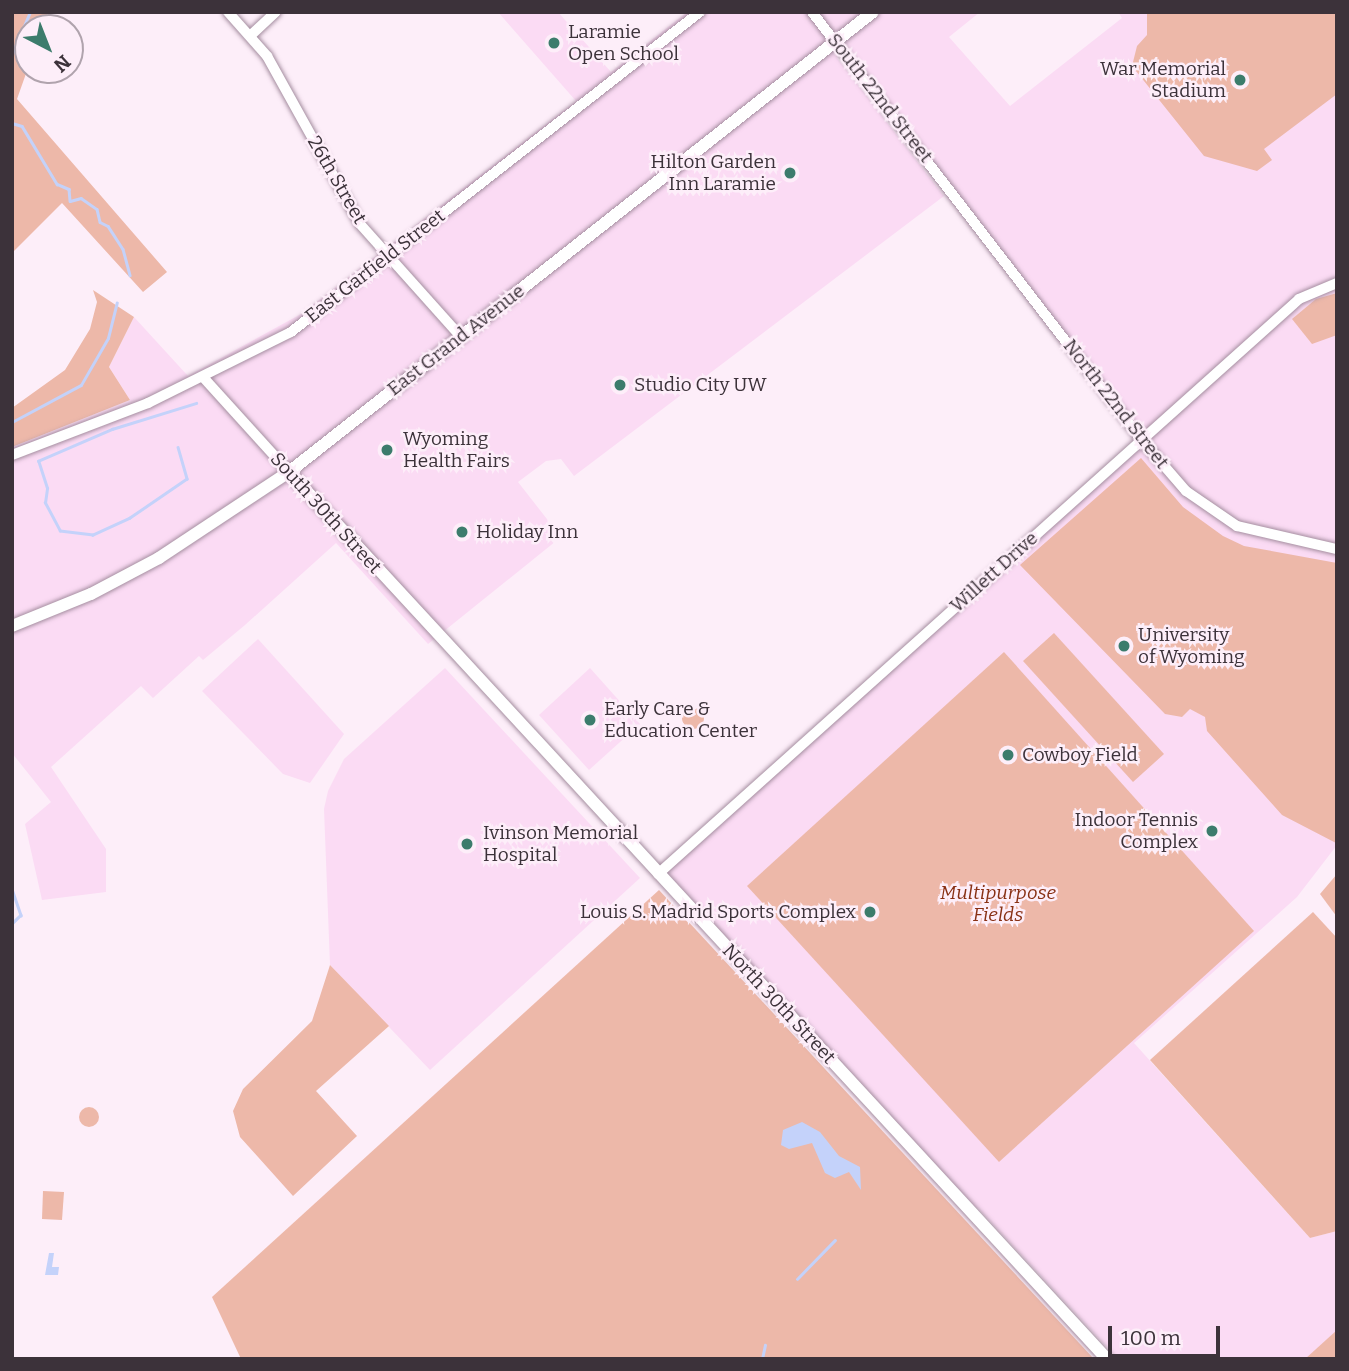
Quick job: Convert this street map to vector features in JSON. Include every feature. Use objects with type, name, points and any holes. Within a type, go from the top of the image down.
[{"type":"main road","name":"East Grand Avenue","points":[[12,626],[91,594],[149,564],[289,472],[873,12]]},
{"type":"main road","name":"South 30th Street","points":[[289,472],[451,650]]},
{"type":"main road","name":"North 30th Street","points":[[451,650],[1107,1359]]},
{"type":"street","name":"26th Street","points":[[228,12],[267,56],[360,224],[461,337]]},
{"type":"street","points":[[250,36],[276,12]]},
{"type":"street","name":"East Garfield Street","points":[[12,455],[149,403],[291,332],[700,12]]},
{"type":"street","name":"South 22nd Street","points":[[812,12],[838,40],[947,184]]},
{"type":"street","name":"North 22nd Street","points":[[947,184],[1141,439],[1186,491],[1217,516],[1260,533],[1337,549]]},
{"type":"street","name":"Willett Drive","points":[[658,874],[1298,299],[1337,283]]},
{"type":"street","name":"South 30th Street","points":[[202,377],[289,472]]},
{"type":"shaded area","name":"University of Wyoming","points":[[498,12],[558,12],[611,72],[687,12],[980,12],[949,37],[1010,106],[1122,18],[1118,12],[1337,12],[1337,845],[1297,897],[1134,1043],[1310,1238],[1337,1231],[1337,1359],[1118,1359],[978,1208],[965,1205],[658,874],[1141,439],[845,51],[837,58],[944,196],[574,476],[561,459],[546,461],[518,482],[561,537],[428,644],[336,543],[245,625],[203,660],[199,656],[153,698],[141,686],[51,767],[106,849],[106,892],[42,900],[25,824],[51,802],[12,753],[12,447],[130,400],[109,367],[134,317],[188,376],[301,314],[576,101]]},
{"type":"shaded area","points":[[258,639],[344,734],[310,783],[283,774],[202,691]]},
{"type":"shaded area","name":"Ivinson Memorial Hospital","points":[[445,668],[640,878],[430,1070],[330,965],[324,809],[328,791],[344,759]]},
{"type":"shaded area","name":"Early Care & Education Center","points":[[590,668],[640,724],[589,770],[539,715]]},
{"type":"green space","points":[[12,12],[48,12],[14,14],[14,84],[22,84],[17,99],[167,272],[143,292],[62,203],[12,253]]},
{"type":"green space","name":"War Memorial Stadium","points":[[1147,12],[1337,12],[1337,94],[1264,149],[1272,160],[1257,171],[1204,156],[1132,66],[1137,46],[1147,35]]},
{"type":"green space","points":[[93,290],[134,317],[109,367],[130,400],[12,447],[12,408],[65,370],[90,329],[97,302]]},
{"type":"green space","points":[[1337,293],[1337,335],[1312,344],[1292,319],[1316,299]]},
{"type":"green space","points":[[1141,458],[1183,507],[1223,536],[1244,546],[1337,563],[1336,843],[1282,815],[1207,731],[1205,717],[1190,709],[1182,717],[1165,714],[1020,565]]},
{"type":"green space","points":[[1054,633],[1164,754],[1133,782],[1023,661]]},
{"type":"green space","name":"Multipurpose Fields","points":[[1004,652],[1254,931],[999,1162],[747,886]]},
{"type":"green space","points":[[693,707],[701,710],[704,718],[701,726],[693,729],[685,726],[682,718],[685,710]]},
{"type":"green space","points":[[1337,874],[1337,917],[1320,894]]},
{"type":"green space","points":[[659,890],[1094,1359],[241,1359],[212,1297]]},
{"type":"green space","points":[[1313,912],[1337,938],[1337,1231],[1310,1238],[1150,1060]]},
{"type":"green space","points":[[330,965],[389,1026],[316,1091],[357,1136],[293,1196],[240,1137],[233,1111],[243,1089],[312,1021]]},
{"type":"green space","points":[[89,1107],[96,1110],[99,1117],[96,1124],[89,1127],[82,1124],[79,1117],[82,1110]]},
{"type":"green space","points":[[43,1191],[64,1192],[62,1220],[42,1219]]},
{"type":"green space","points":[[1337,1330],[1337,1359],[1305,1359]]},
{"type":"water","points":[[802,1122],[820,1132],[839,1156],[860,1167],[861,1190],[849,1172],[835,1178],[825,1173],[812,1143],[789,1149],[781,1145],[783,1130]]},
{"type":"water","points":[[49,1253],[54,1253],[52,1267],[59,1267],[58,1275],[45,1275]]},
{"type":"waterway","points":[[12,54],[30,12]]},
{"type":"waterway","points":[[12,123],[22,126],[57,184],[69,189],[70,201],[81,198],[97,209],[100,222],[108,226],[123,249],[130,275]]},
{"type":"waterway","points":[[12,422],[81,385],[108,338],[117,303]]},
{"type":"waterway","points":[[178,447],[187,479],[130,518],[93,535],[60,531],[45,503],[47,488],[38,461],[112,429],[196,403]]},
{"type":"waterway","points":[[12,889],[21,915],[12,924]]},
{"type":"waterway","points":[[797,1279],[835,1240]]},
{"type":"waterway","points":[[762,1359],[765,1345]]},
{"type":"place","name":"Laramie Open School","points":[[554,43]]},
{"type":"place","name":"War Memorial Stadium","points":[[1240,80]]},
{"type":"place","name":"Hilton Garden Inn Laramie","points":[[790,173]]},
{"type":"place","name":"Studio City UW","points":[[620,385]]},
{"type":"place","name":"Wyoming Health Fairs","points":[[387,450]]},
{"type":"place","name":"Holiday Inn","points":[[462,532]]},
{"type":"place","name":"University of Wyoming","points":[[1124,646]]},
{"type":"place","name":"Early Care & Education Center","points":[[590,720]]},
{"type":"place","name":"Cowboy Field","points":[[1008,755]]},
{"type":"place","name":"Indoor Tennis Complex","points":[[1212,831]]},
{"type":"place","name":"Ivinson Memorial Hospital","points":[[467,844]]},
{"type":"place","name":"Louis S. Madrid Sports Complex","points":[[870,912]]}]
